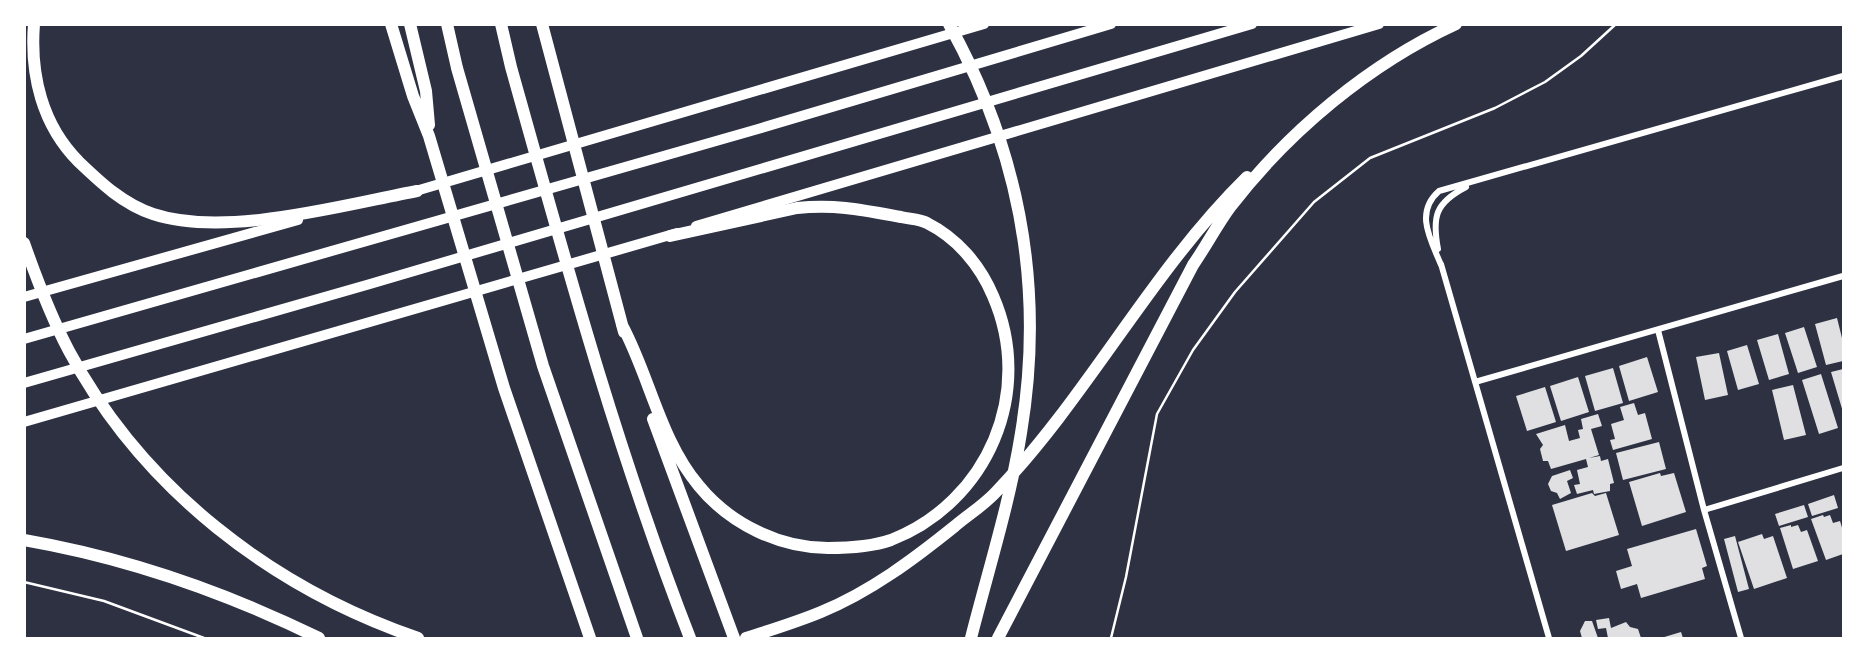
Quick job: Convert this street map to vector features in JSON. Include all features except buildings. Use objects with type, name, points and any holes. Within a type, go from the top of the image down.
[{"type":"highway","points":[[34,24],[37,90],[48,118],[68,151],[109,190],[125,201],[154,214],[191,222],[259,220],[417,191]]},
{"type":"highway","points":[[391,24],[413,96],[429,136],[504,387],[590,639]]},
{"type":"highway","points":[[410,24],[426,91],[429,136]]},
{"type":"highway","points":[[447,24],[457,68],[543,366],[637,639]]},
{"type":"highway","points":[[501,24],[590,351],[634,487],[690,639]]},
{"type":"highway","points":[[542,24],[622,325],[643,393],[734,639]]},
{"type":"highway","points":[[949,24],[980,85],[1014,186],[1024,234],[1031,323],[1029,376],[1019,444],[971,639]]},
{"type":"highway","points":[[24,297],[255,230],[417,191],[984,24]]},
{"type":"highway","points":[[24,339],[745,133],[1111,24]]},
{"type":"highway","points":[[24,383],[1252,24]]},
{"type":"highway","points":[[24,422],[670,236],[752,208],[1379,24]]},
{"type":"highway","points":[[746,639],[823,611],[871,587],[931,545],[994,494],[1048,432],[1199,229],[1241,183],[1346,92],[1429,36],[1456,24]]},
{"type":"highway","points":[[998,639],[1193,265],[1231,207],[1280,150]]},
{"type":"highway","points":[[622,325],[638,354],[651,395],[683,465],[700,488],[732,518],[755,531],[794,545],[842,548],[890,540],[948,507],[974,478],[993,447],[1007,388],[1007,344],[1003,320],[989,287],[968,254],[953,240],[925,222],[876,211],[816,206],[670,236]]},
{"type":"highway","points":[[24,243],[69,351],[119,429],[164,481],[221,533],[265,565],[371,622],[418,639]]},
{"type":"highway","points":[[24,540],[136,564],[207,589],[319,639]]},
{"type":"street","points":[[1549,639],[1441,265],[1425,223],[1427,205],[1439,191],[1843,76]]},
{"type":"street","points":[[1441,265],[1434,227],[1437,211],[1447,199],[1474,183]]},
{"type":"street","points":[[1475,382],[1843,276]]},
{"type":"street","points":[[1658,330],[1704,510],[1741,639]]},
{"type":"street","points":[[1704,510],[1843,468]]},
{"type":"path","points":[[1111,639],[1126,577],[1157,414],[1193,351],[1235,292],[1314,202],[1370,158],[1495,108],[1545,82],[1581,56],[1616,24]]},
{"type":"path","points":[[24,582],[104,601],[187,630],[204,639]]}]
